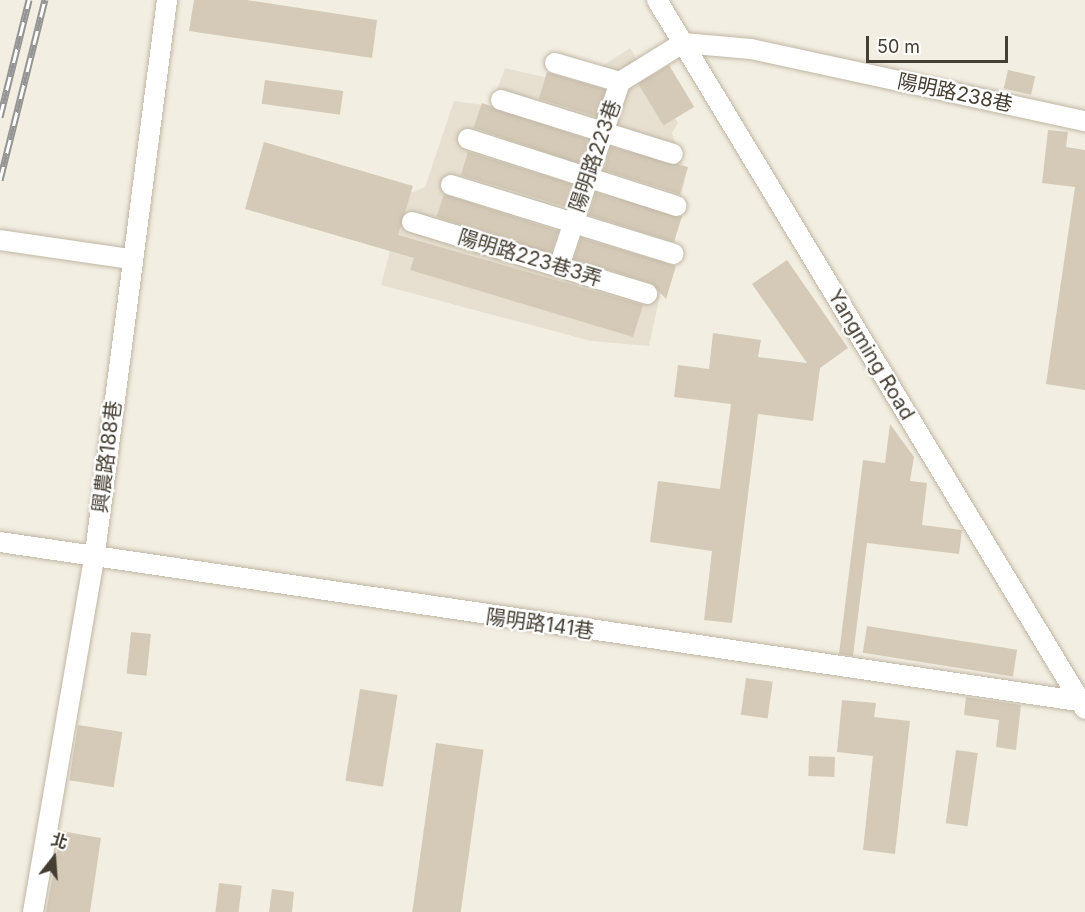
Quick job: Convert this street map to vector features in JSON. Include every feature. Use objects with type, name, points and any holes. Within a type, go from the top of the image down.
[{"type":"street","name":"興農路188巷","points":[[33,912],[95,553],[130,259],[167,0]]},
{"type":"street","name":"Yangming Road","points":[[657,0],[1084,704]]},
{"type":"street","name":"陽明路223巷","points":[[559,267],[620,82],[683,43]]},
{"type":"street","name":"陽明路238巷","points":[[683,43],[751,49],[1085,121]]},
{"type":"street","points":[[555,63],[620,82]]},
{"type":"street","points":[[501,100],[673,154]]},
{"type":"street","points":[[468,139],[677,206]]},
{"type":"street","points":[[451,185],[674,254]]},
{"type":"street","name":"陽明路223巷3弄","points":[[412,222],[647,294]]},
{"type":"street","points":[[0,240],[130,259]]},
{"type":"street","name":"陽明路141巷","points":[[0,542],[95,553],[401,604],[1084,704]]},
{"type":"shaded area","points":[[630,48],[678,123],[672,133],[686,174],[649,346],[591,341],[381,285],[405,195],[425,187],[454,101],[491,106],[505,68],[575,84]]},
{"type":"building","points":[[194,0],[247,0],[377,20],[372,58],[189,31]]},
{"type":"building","points":[[669,65],[694,107],[663,126],[638,84]]},
{"type":"building","points":[[1008,70],[1035,76],[1031,95],[1004,89]]},
{"type":"building","points":[[547,72],[605,90],[597,117],[539,99]]},
{"type":"building","points":[[265,80],[343,91],[340,115],[262,104]]},
{"type":"building","points":[[482,103],[588,139],[579,164],[474,128]]},
{"type":"building","points":[[1048,130],[1068,132],[1066,147],[1085,150],[1085,390],[1046,384],[1075,187],[1042,183]]},
{"type":"building","points":[[264,142],[413,186],[398,235],[643,305],[633,337],[410,270],[414,258],[245,209]]},
{"type":"building","points":[[611,147],[688,167],[680,194],[604,170]]},
{"type":"building","points":[[468,152],[573,184],[566,207],[461,175]]},
{"type":"building","points":[[596,193],[682,216],[674,242],[589,215]]},
{"type":"building","points":[[444,194],[558,231],[551,254],[437,217]]},
{"type":"building","points":[[581,238],[676,266],[666,299],[651,283],[574,259]]},
{"type":"building","points":[[787,260],[848,348],[820,368],[813,421],[758,414],[732,623],[704,620],[712,551],[650,542],[658,481],[720,489],[731,404],[674,397],[678,365],[709,369],[713,333],[761,340],[758,357],[807,363],[752,284]]},
{"type":"building","points":[[890,424],[914,457],[910,481],[927,483],[922,525],[962,530],[959,554],[867,543],[853,656],[839,654],[863,460],[885,463]]},
{"type":"building","points":[[867,626],[1017,650],[1013,676],[863,653]]},
{"type":"building","points":[[131,632],[151,634],[147,676],[127,674]]},
{"type":"building","points":[[746,678],[773,682],[768,718],[741,715]]},
{"type":"building","points":[[360,689],[398,695],[383,787],[345,781]]},
{"type":"building","points":[[966,697],[1021,705],[1016,750],[996,747],[999,720],[964,715]]},
{"type":"building","points":[[842,700],[876,703],[874,717],[910,721],[895,854],[863,850],[873,756],[837,752]]},
{"type":"building","points":[[78,725],[122,732],[114,787],[69,780]]},
{"type":"building","points":[[436,743],[484,750],[461,912],[412,912]]},
{"type":"building","points":[[956,750],[978,753],[967,826],[946,823]]},
{"type":"building","points":[[809,756],[835,757],[834,777],[808,776]]},
{"type":"building","points":[[61,831],[101,838],[90,912],[46,912]]},
{"type":"building","points":[[219,883],[242,886],[239,912],[215,912]]},
{"type":"building","points":[[272,889],[294,892],[292,912],[269,912]]},
{"type":"railway","points":[[0,117],[29,0]]},
{"type":"railway","points":[[0,180],[45,0]]}]
